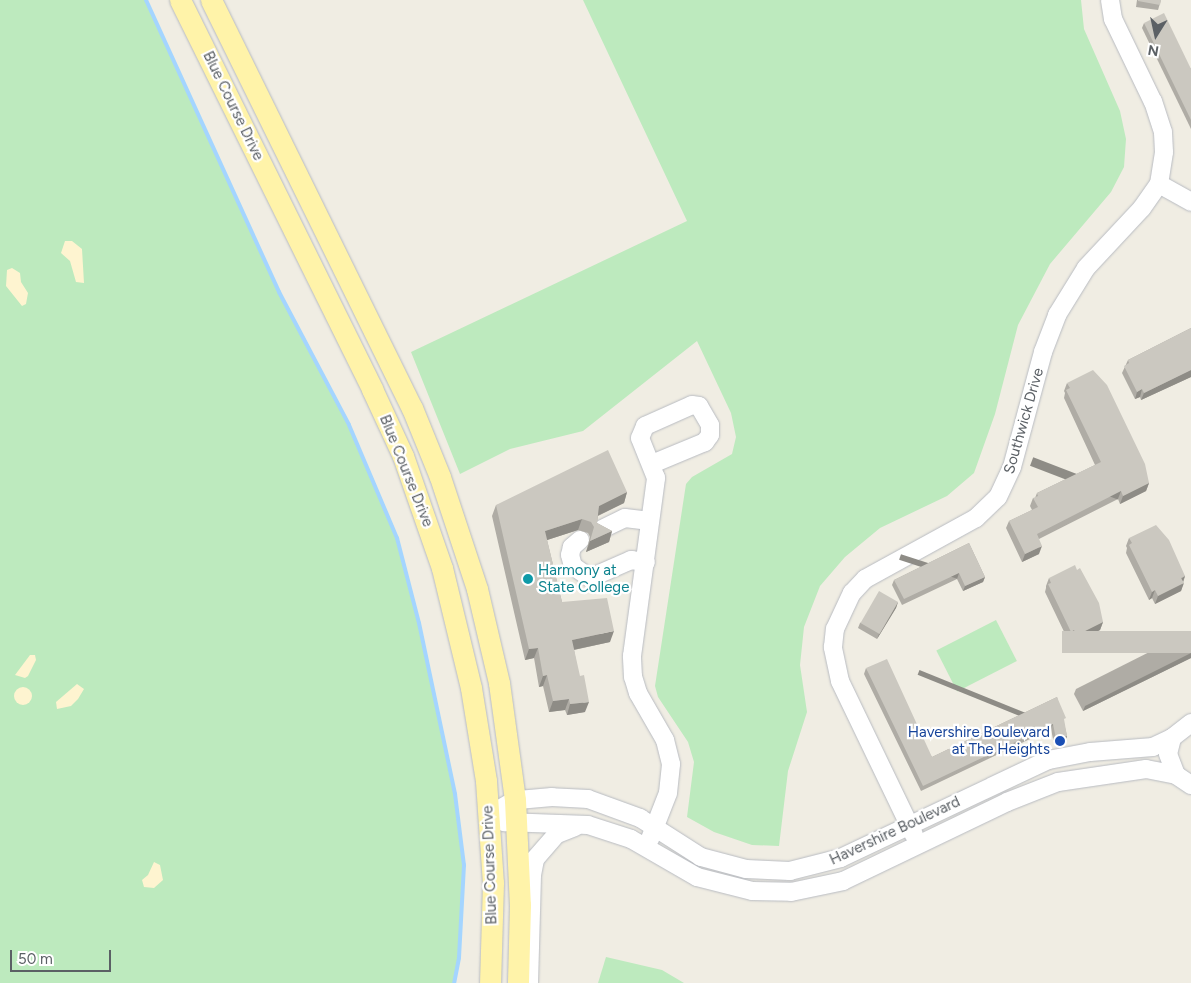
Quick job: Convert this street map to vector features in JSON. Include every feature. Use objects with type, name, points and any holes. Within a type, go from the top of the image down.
[{"type":"main road","name":"Blue Course Drive","points":[[180,0],[403,456],[442,568],[455,616],[480,736],[489,815],[493,883],[490,983]]},
{"type":"main road","name":"Blue Course Drive","points":[[210,0],[412,408],[440,477],[489,634],[505,722],[515,800],[518,983]]},
{"type":"street","name":"Southwick Drive","points":[[920,845],[840,681],[833,647],[841,612],[865,579],[976,518],[998,498],[1012,467],[1043,352],[1057,315],[1086,268],[1139,212],[1158,184],[1164,152],[1163,132],[1153,102],[1113,20],[1110,0]]},
{"type":"street","points":[[1158,184],[1191,202]]},
{"type":"street","points":[[647,848],[668,793],[671,764],[664,740],[638,693],[632,656],[656,478],[652,464]]},
{"type":"street","points":[[602,529],[625,518],[650,521]]},
{"type":"street","points":[[580,540],[572,547],[570,554],[574,566],[590,578],[631,560],[646,562]]},
{"type":"street","name":"Havershire Boulevard","points":[[489,815],[515,800],[552,797],[588,799],[623,810],[701,856],[768,872],[825,864],[1048,760],[1090,752],[1153,747],[1172,738],[1191,723]]},
{"type":"street","points":[[1172,738],[1168,762],[1176,775],[1191,785]]},
{"type":"street","name":"Havershire Boulevard","points":[[489,815],[504,822],[588,825],[612,832],[647,848],[698,877],[733,888],[772,893],[809,890],[844,881],[1007,802],[1058,782],[1146,769],[1176,775]]},
{"type":"street","points":[[529,983],[532,875],[535,859],[557,834],[588,825]]},
{"type":"green space","points":[[0,0],[146,0],[279,292],[349,425],[397,538],[419,623],[455,794],[464,865],[459,958],[454,983],[0,983]]},
{"type":"green space","points":[[583,0],[1081,0],[1084,29],[1120,111],[1126,139],[1124,167],[1111,192],[1050,264],[1018,325],[995,414],[974,473],[947,496],[880,528],[845,557],[820,586],[804,627],[800,665],[807,712],[788,771],[779,846],[752,845],[714,832],[687,817],[694,762],[688,742],[658,697],[655,686],[686,484],[692,477],[732,454],[736,437],[731,413],[697,341],[583,431],[510,449],[460,474],[411,352],[687,221]]},
{"type":"green space","points":[[996,620],[1017,661],[957,691],[936,650]]},
{"type":"green space","points":[[606,957],[662,970],[684,983],[598,983]]},
{"type":"sand","points":[[65,241],[72,241],[82,249],[84,283],[76,282],[70,261],[61,253]]},
{"type":"sand","points":[[12,268],[20,273],[21,282],[28,293],[26,304],[22,306],[6,286],[7,270]]},
{"type":"sand","points":[[30,655],[35,655],[36,660],[28,676],[25,678],[15,675]]},
{"type":"sand","points":[[77,684],[84,689],[78,699],[71,706],[57,709],[56,702]]},
{"type":"sand","points":[[23,687],[29,690],[32,696],[29,702],[23,705],[17,702],[14,696],[17,690]]},
{"type":"sand","points":[[154,862],[160,865],[163,880],[154,888],[144,887],[142,880],[148,875]]},
{"type":"building","points":[[1138,0],[1161,0],[1160,5]]},
{"type":"building","points":[[1164,13],[1191,69],[1191,120],[1144,23]]},
{"type":"building","points":[[1191,328],[1191,370],[1144,393],[1142,389],[1137,392],[1124,366],[1129,363],[1128,360]]},
{"type":"building","points":[[1093,370],[1107,385],[1145,464],[1149,483],[1123,496],[1121,491],[1037,534],[1042,546],[1025,554],[1009,521],[1038,507],[1033,498],[1038,496],[1037,493],[1101,462],[1066,390],[1070,388],[1067,383]]},
{"type":"building","name":"Harmony at State College","points":[[608,450],[627,492],[599,506],[597,523],[612,531],[590,541],[594,527],[591,522],[582,519],[545,531],[562,602],[607,598],[614,631],[572,640],[580,676],[584,675],[589,702],[570,704],[569,699],[553,701],[547,675],[543,676],[538,648],[529,649],[496,505]]},
{"type":"building","points":[[1156,525],[1169,540],[1185,576],[1181,578],[1184,583],[1158,596],[1155,590],[1152,592],[1129,545],[1132,543],[1129,538]]},
{"type":"building","points":[[969,543],[985,577],[965,586],[959,573],[904,599],[894,580]]},
{"type":"building","points":[[1075,565],[1077,570],[1080,568],[1099,603],[1103,622],[1077,635],[1074,630],[1071,632],[1048,584],[1051,583],[1049,578]]},
{"type":"building","points":[[879,591],[898,602],[880,634],[860,623]]},
{"type":"building","points":[[1062,631],[1191,631],[1191,653],[1062,653]]},
{"type":"building","points":[[887,659],[932,757],[1057,697],[1066,718],[1064,719],[1067,736],[1056,739],[1053,724],[923,786],[866,668]]},
{"type":"waterway","points":[[146,0],[279,292],[349,425],[397,538],[419,623],[455,794],[464,865],[459,958],[454,983]]},
{"type":"place","name":"Harmony at State College","points":[[528,579]]},
{"type":"place","name":"Havershire Boulevard at The Heights","points":[[1060,741]]}]
